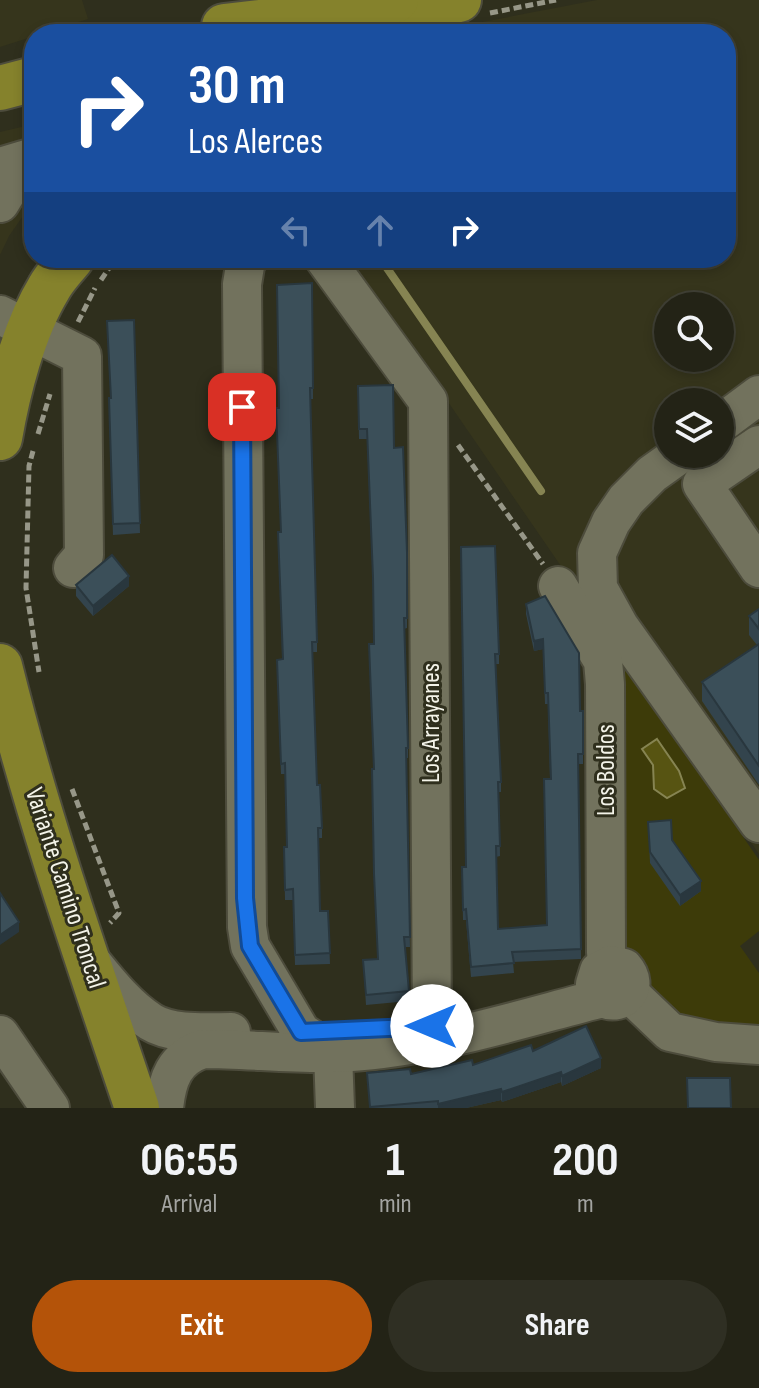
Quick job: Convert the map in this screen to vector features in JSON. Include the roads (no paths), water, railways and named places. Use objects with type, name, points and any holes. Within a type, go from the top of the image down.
[{"type":"main road","points":[[230,24],[312,0]]},
{"type":"main road","points":[[251,24],[396,0]]},
{"type":"main road","points":[[364,24],[459,0]]},
{"type":"main road","points":[[0,88],[24,82]]},
{"type":"main road","points":[[0,438],[15,322],[61,268]]},
{"type":"main road","name":"Variante Camino Troncal","points":[[0,666],[19,744],[137,1108]]},
{"type":"street","points":[[0,167],[24,160]]},
{"type":"street","points":[[0,203],[24,164]]},
{"type":"street","points":[[245,268],[242,284],[245,898],[250,946],[301,1032],[333,1053]]},
{"type":"street","name":"Los Arrayanes","points":[[331,268],[428,401],[428,1034]]},
{"type":"street","points":[[15,322],[82,356],[84,555],[73,568]]},
{"type":"street","points":[[734,414],[759,395]]},
{"type":"street","points":[[759,445],[702,484],[759,568]]},
{"type":"street","points":[[660,468],[626,500],[611,522],[597,553],[598,588],[619,626],[759,823]]},
{"type":"street","name":"Los Boldos","points":[[558,586],[603,661],[606,953],[609,984]]},
{"type":"street","points":[[84,952],[113,988],[152,1022],[205,1040],[333,1053],[428,1034],[506,1025],[609,984],[670,1032],[716,1042],[759,1045]]},
{"type":"street","points":[[164,1108],[169,1078],[175,1066],[205,1040],[301,1032],[428,1034]]},
{"type":"street","points":[[0,1035],[50,1108]]},
{"type":"street","points":[[333,1053],[335,1108]]},
{"type":"waterway","points":[[387,268],[541,491]]}]
